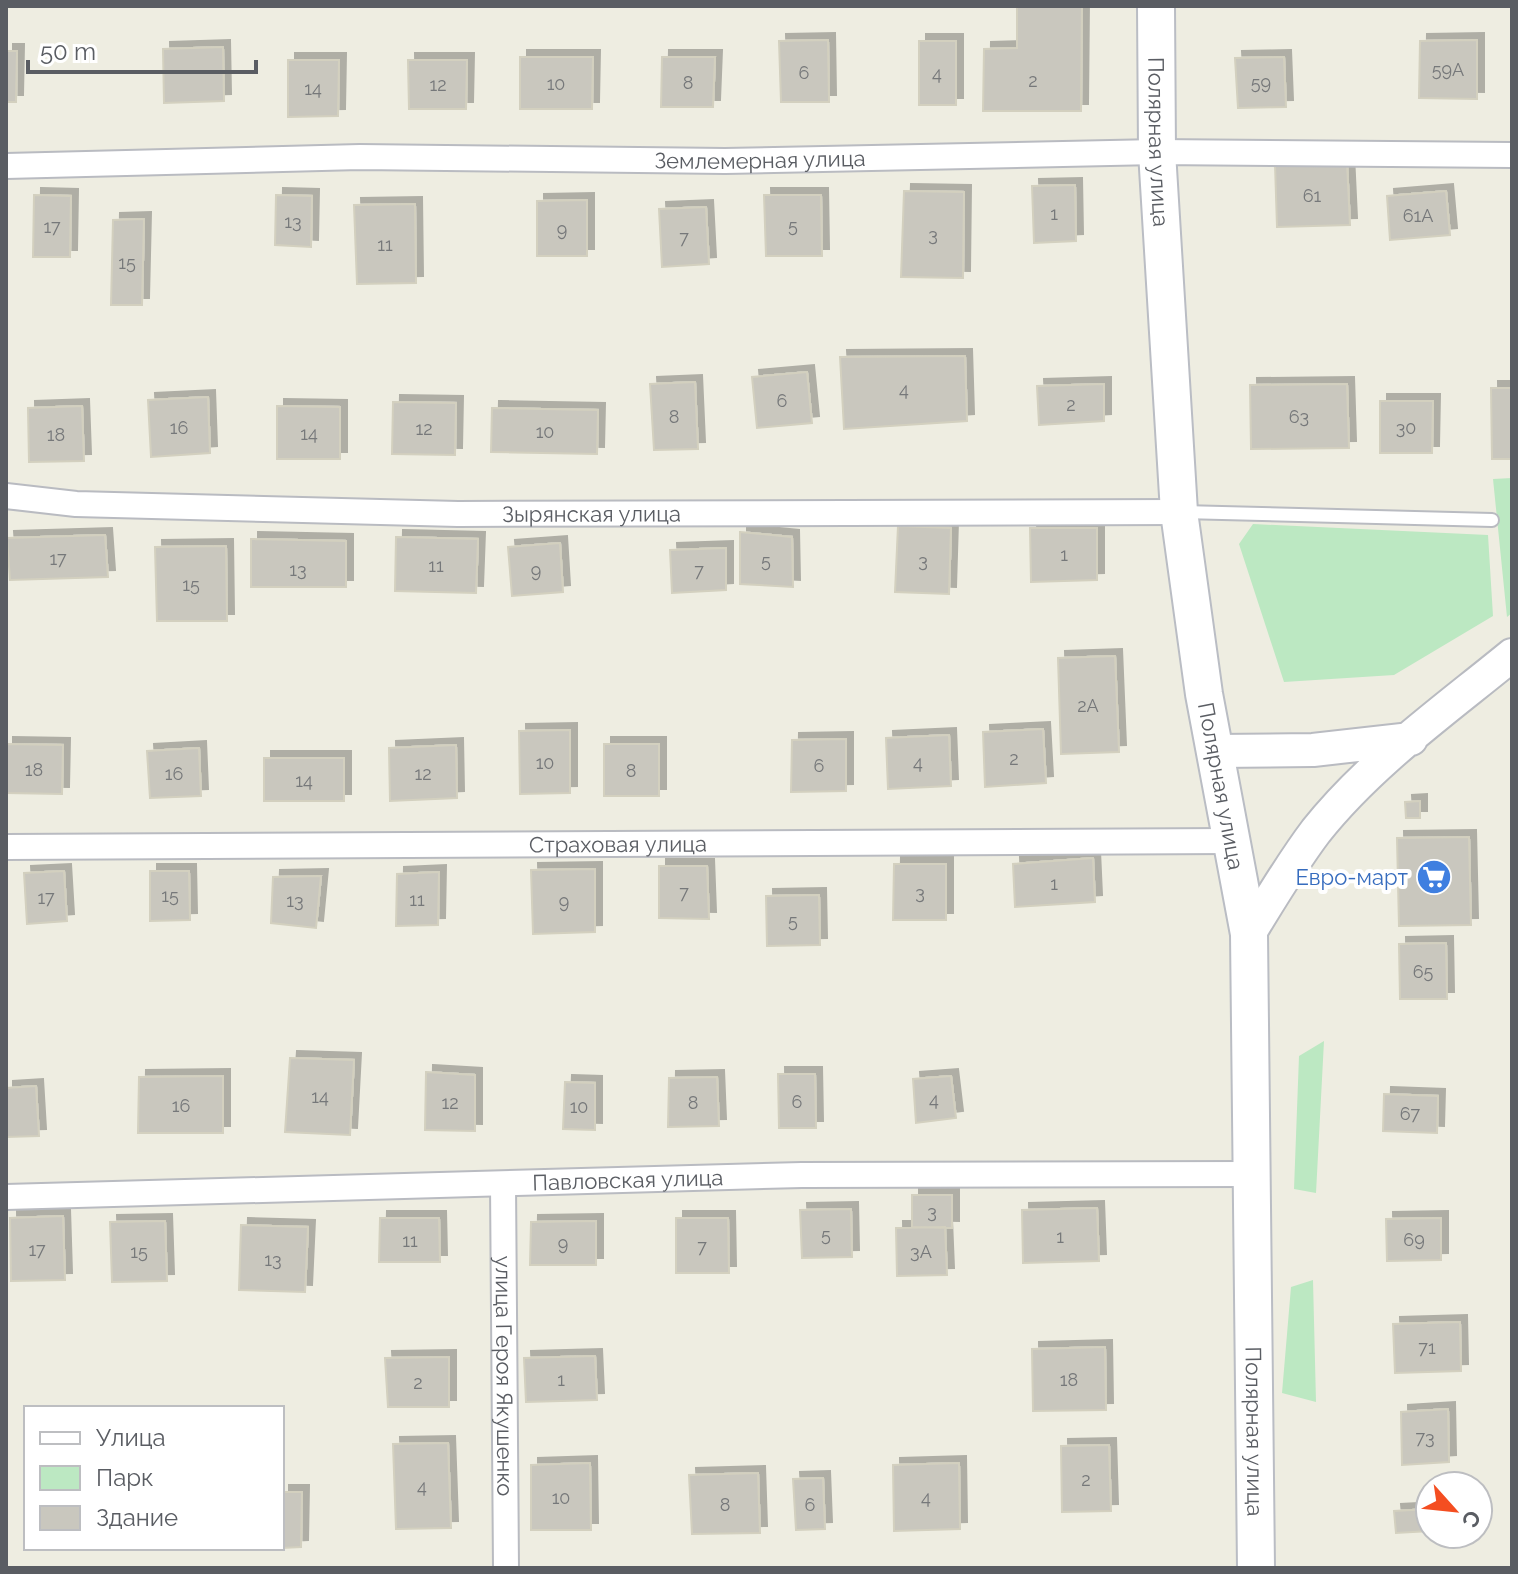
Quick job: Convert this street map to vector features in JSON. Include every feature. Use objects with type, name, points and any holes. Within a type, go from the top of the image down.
[{"type":"main road","name":"Полярная улица","points":[[1156,6],[1157,152],[1179,512],[1215,751],[1249,934],[1256,1568]]},
{"type":"street","name":"Землемерная улица","points":[[6,166],[360,157],[725,161],[1157,152],[1512,155]]},
{"type":"street","name":"Зырянская улица","points":[[6,496],[76,504],[458,514],[1179,512]]},
{"type":"street","points":[[1249,934],[1316,831],[1366,779],[1512,655]]},
{"type":"street","points":[[1215,751],[1313,750],[1411,739]]},
{"type":"street","name":"Страховая улица","points":[[6,847],[1231,841]]},
{"type":"street","name":"Павловская улица","points":[[6,1197],[802,1175],[1250,1174]]},
{"type":"street","name":"улица Героя Якушенко","points":[[503,1184],[506,1568]]},
{"type":"lane","points":[[1179,512],[1492,520]]},
{"type":"green space","points":[[1512,478],[1512,613],[1507,617],[1493,479]]},
{"type":"green space","points":[[1253,524],[1488,535],[1493,616],[1394,675],[1284,682],[1239,544]]},
{"type":"green space","points":[[1324,1041],[1316,1193],[1294,1189],[1299,1056]]},
{"type":"green space","points":[[1313,1280],[1316,1402],[1282,1393],[1291,1287]]},
{"type":"building","points":[[1017,6],[1082,7],[1081,111],[983,111],[984,49],[1017,48]]},
{"type":"building","points":[[828,40],[829,102],[781,102],[779,41]]},
{"type":"building","points":[[1477,40],[1477,99],[1419,98],[1420,41]]},
{"type":"building","points":[[919,41],[956,41],[956,105],[919,105]]},
{"type":"building","points":[[223,47],[224,101],[164,103],[163,49]]},
{"type":"building","points":[[6,51],[17,51],[16,102],[6,102]]},
{"type":"building","points":[[520,57],[593,57],[592,109],[520,109]]},
{"type":"building","points":[[662,57],[715,57],[713,107],[661,107]]},
{"type":"building","points":[[1284,57],[1286,107],[1238,108],[1235,58]]},
{"type":"building","points":[[288,60],[339,60],[338,116],[288,117]]},
{"type":"building","points":[[408,60],[467,60],[466,109],[409,109]]},
{"type":"building","points":[[1347,162],[1350,225],[1277,227],[1275,164]]},
{"type":"building","points":[[1075,185],[1076,241],[1034,243],[1032,186]]},
{"type":"building","points":[[904,191],[964,192],[963,278],[901,277]]},
{"type":"building","points":[[1446,191],[1450,235],[1390,240],[1387,196]]},
{"type":"building","points":[[34,195],[71,196],[70,257],[33,257]]},
{"type":"building","points":[[276,195],[312,196],[311,247],[275,245]]},
{"type":"building","points":[[764,195],[821,195],[822,256],[766,256]]},
{"type":"building","points":[[587,200],[587,256],[537,256],[537,201]]},
{"type":"building","points":[[415,204],[416,283],[357,284],[354,205]]},
{"type":"building","points":[[706,207],[709,264],[662,267],[659,209]]},
{"type":"building","points":[[144,219],[142,305],[111,305],[113,220]]},
{"type":"building","points":[[965,356],[967,421],[844,429],[840,357]]},
{"type":"building","points":[[807,372],[812,423],[757,428],[752,377]]},
{"type":"building","points":[[695,382],[698,449],[654,450],[650,384]]},
{"type":"building","points":[[1104,384],[1104,421],[1039,425],[1037,386]]},
{"type":"building","points":[[1347,384],[1349,448],[1251,449],[1250,385]]},
{"type":"building","points":[[1491,388],[1512,388],[1512,459],[1492,459]]},
{"type":"building","points":[[208,397],[210,453],[151,457],[148,400]]},
{"type":"building","points":[[1380,401],[1433,401],[1432,453],[1380,453]]},
{"type":"building","points":[[393,402],[456,403],[455,455],[392,454]]},
{"type":"building","points":[[82,406],[84,461],[29,462],[28,408]]},
{"type":"building","points":[[277,406],[340,407],[340,459],[277,459]]},
{"type":"building","points":[[492,408],[598,410],[597,454],[491,452]]},
{"type":"building","points":[[898,526],[951,528],[949,594],[895,592]]},
{"type":"building","points":[[1030,528],[1097,528],[1097,580],[1031,582]]},
{"type":"building","points":[[740,532],[792,537],[793,587],[740,584]]},
{"type":"building","points":[[105,535],[108,577],[10,580],[7,538]]},
{"type":"building","points":[[396,537],[478,539],[476,593],[395,591]]},
{"type":"building","points":[[251,539],[346,541],[346,587],[251,587]]},
{"type":"building","points":[[560,543],[563,592],[512,596],[508,547]]},
{"type":"building","points":[[226,546],[227,621],[157,621],[155,547]]},
{"type":"building","points":[[726,548],[726,590],[672,593],[670,550]]},
{"type":"building","points":[[1115,656],[1119,752],[1061,754],[1058,658]]},
{"type":"building","points":[[1043,729],[1046,783],[985,787],[983,732]]},
{"type":"building","points":[[570,730],[570,793],[520,794],[519,731]]},
{"type":"building","points":[[949,735],[951,786],[888,789],[886,738]]},
{"type":"building","points":[[846,739],[846,791],[791,792],[792,740]]},
{"type":"building","points":[[6,744],[63,745],[62,794],[6,793]]},
{"type":"building","points":[[604,744],[659,744],[659,796],[604,796]]},
{"type":"building","points":[[456,745],[457,798],[390,801],[389,748]]},
{"type":"building","points":[[199,748],[201,796],[150,798],[147,751]]},
{"type":"building","points":[[264,758],[344,758],[344,801],[264,801]]},
{"type":"building","points":[[1420,801],[1420,818],[1406,818],[1405,802]]},
{"type":"building","name":"Евро-март","points":[[1469,837],[1471,925],[1399,926],[1397,838]]},
{"type":"building","points":[[1093,858],[1095,902],[1015,907],[1013,864]]},
{"type":"building","points":[[894,864],[946,864],[946,920],[893,920]]},
{"type":"building","points":[[659,866],[707,866],[709,919],[659,918]]},
{"type":"building","points":[[595,869],[595,932],[533,934],[531,870]]},
{"type":"building","points":[[64,871],[67,921],[27,924],[24,873]]},
{"type":"building","points":[[150,871],[189,871],[190,920],[150,921]]},
{"type":"building","points":[[439,872],[438,925],[396,926],[397,874]]},
{"type":"building","points":[[321,876],[316,928],[271,923],[273,877]]},
{"type":"building","points":[[819,895],[820,945],[767,946],[766,896]]},
{"type":"building","points":[[1446,943],[1447,999],[1400,999],[1399,944]]},
{"type":"building","points":[[290,1058],[354,1060],[350,1135],[285,1132]]},
{"type":"building","points":[[426,1072],[475,1075],[475,1131],[425,1130]]},
{"type":"building","points":[[778,1074],[815,1074],[816,1128],[779,1128]]},
{"type":"building","points":[[223,1076],[223,1133],[138,1133],[139,1077]]},
{"type":"building","points":[[951,1076],[956,1118],[916,1123],[913,1079]]},
{"type":"building","points":[[717,1077],[719,1126],[668,1127],[669,1078]]},
{"type":"building","points":[[565,1082],[595,1083],[595,1130],[563,1129]]},
{"type":"building","points":[[36,1086],[39,1136],[6,1137],[6,1088]]},
{"type":"building","points":[[1384,1094],[1438,1096],[1437,1133],[1383,1131]]},
{"type":"building","points":[[912,1195],[952,1195],[952,1228],[912,1227]]},
{"type":"building","points":[[1097,1208],[1099,1261],[1023,1263],[1022,1210]]},
{"type":"building","points":[[851,1209],[852,1257],[802,1258],[800,1210]]},
{"type":"building","points":[[63,1216],[65,1280],[11,1281],[10,1218]]},
{"type":"building","points":[[380,1218],[439,1218],[440,1262],[379,1262]]},
{"type":"building","points":[[676,1218],[728,1218],[729,1273],[676,1273]]},
{"type":"building","points":[[1441,1218],[1441,1260],[1387,1261],[1386,1219]]},
{"type":"building","points":[[165,1221],[167,1281],[112,1282],[110,1222]]},
{"type":"building","points":[[596,1221],[596,1265],[530,1265],[531,1222]]},
{"type":"building","points":[[241,1225],[308,1227],[305,1292],[239,1290]]},
{"type":"building","points":[[945,1227],[947,1275],[897,1276],[896,1228]]},
{"type":"building","points":[[1460,1322],[1461,1371],[1395,1373],[1393,1324]]},
{"type":"building","points":[[1105,1347],[1106,1410],[1033,1411],[1032,1349]]},
{"type":"building","points":[[595,1356],[597,1400],[526,1402],[524,1358]]},
{"type":"building","points":[[449,1357],[449,1407],[388,1407],[385,1358]]},
{"type":"building","points":[[1448,1409],[1449,1462],[1402,1465],[1401,1412]]},
{"type":"building","points":[[448,1443],[451,1528],[396,1529],[393,1444]]},
{"type":"building","points":[[1109,1445],[1111,1511],[1062,1512],[1061,1446]]},
{"type":"building","points":[[590,1463],[591,1530],[531,1530],[531,1465]]},
{"type":"building","points":[[959,1463],[960,1529],[894,1531],[893,1465]]},
{"type":"building","points":[[758,1473],[760,1533],[692,1534],[689,1475]]},
{"type":"building","points":[[823,1478],[825,1529],[796,1530],[793,1479]]},
{"type":"building","points":[[284,1492],[302,1492],[301,1547],[284,1548]]},
{"type":"building","points":[[1414,1510],[1414,1532],[1396,1533],[1394,1511]]},
{"type":"place","name":"Евро-март","points":[[1434,877]]}]
